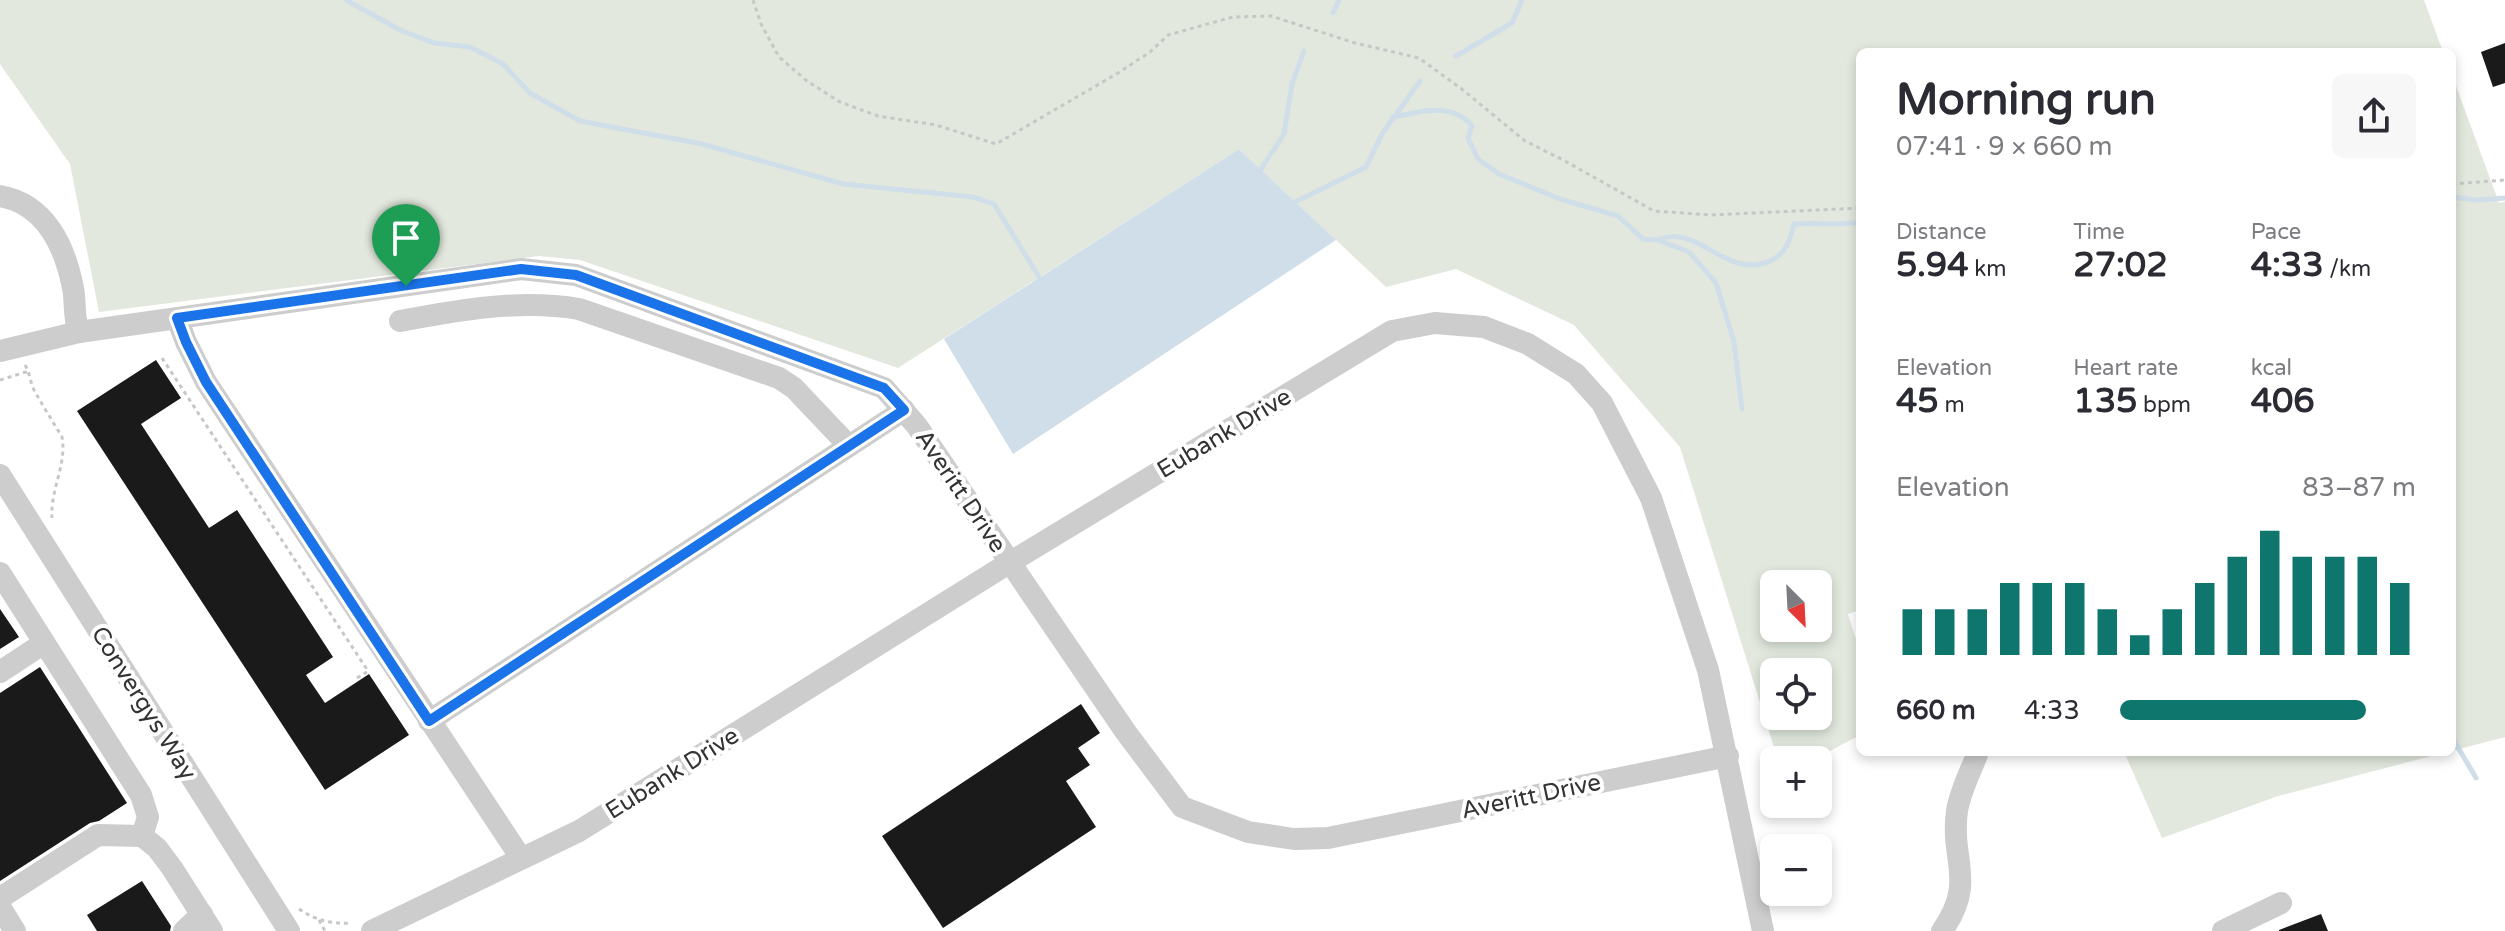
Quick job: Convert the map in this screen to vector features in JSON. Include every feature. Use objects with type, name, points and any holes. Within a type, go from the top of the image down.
[{"type":"street","points":[[0,196],[23,203],[44,219],[58,240],[74,291],[79,332]]},
{"type":"street","name":"Averitt Drive","points":[[0,351],[79,332],[521,269],[576,275],[884,388],[917,426],[1125,731],[1182,807],[1248,832],[1294,839],[1328,838],[1728,756]]},
{"type":"street","points":[[400,321],[518,304],[549,304],[579,309],[779,378],[794,388],[849,446]]},
{"type":"street","points":[[177,318],[206,382],[521,858]]},
{"type":"street","name":"Eubank Drive","points":[[372,931],[579,831],[1009,563],[1392,331],[1435,323],[1484,327],[1528,344],[1576,374],[1602,403],[1616,427],[1651,498],[1708,670],[1763,931]]},
{"type":"street","points":[[429,721],[904,410]]},
{"type":"street","name":"Convergys Way","points":[[0,475],[289,931]]},
{"type":"street","points":[[0,573],[141,795],[148,817],[142,836]]},
{"type":"street","points":[[0,672],[44,643]]},
{"type":"street","points":[[1942,931],[1952,917],[1961,894],[1957,814],[1959,800],[1976,756]]},
{"type":"street","points":[[0,898],[98,835],[142,836],[157,848],[172,868],[207,923],[184,931]]},
{"type":"street","points":[[2223,931],[2281,903]]},
{"type":"street","points":[[0,907],[15,931]]},
{"type":"path","points":[[753,0],[761,24],[779,57],[807,81],[840,102],[878,116],[936,125],[996,144],[1118,73],[1150,52],[1168,35],[1233,17],[1271,16],[1355,43],[1419,58],[1525,141],[1654,211],[1711,215],[1856,208]]},
{"type":"path","points":[[2456,184],[2505,180]]},
{"type":"path","points":[[162,358],[368,671]]},
{"type":"path","points":[[0,380],[29,371]]},
{"type":"path","points":[[319,920],[325,931]]},
{"type":"shaded area","points":[[0,0],[2424,0],[2442,48],[1856,48],[1856,611],[1848,614],[1856,639],[1856,737],[1832,750],[1832,746],[1774,746],[1769,730],[1832,730],[1832,658],[1760,658],[1760,703],[1680,447],[1574,325],[1456,269],[1386,287],[1239,149],[898,368],[580,260],[539,256],[99,312],[70,164],[0,64]]},
{"type":"shaded area","points":[[2456,86],[2499,203],[2505,202],[2505,737],[2456,750]]},
{"type":"shaded area","points":[[1239,149],[1336,240],[1013,454],[944,339]]},
{"type":"shaded area","points":[[2126,756],[2432,756],[2278,796],[2162,838]]},
{"type":"building","points":[[2505,43],[2505,83],[2493,87],[2481,52]]},
{"type":"building","points":[[156,360],[181,398],[141,424],[209,528],[237,510],[333,657],[306,675],[325,703],[369,674],[409,735],[325,790],[77,411]]},
{"type":"building","points":[[0,609],[19,637],[0,649]]},
{"type":"building","points":[[40,667],[127,803],[0,881],[0,693]]},
{"type":"building","points":[[1081,704],[1100,733],[1078,748],[1090,765],[1066,781],[1096,827],[943,928],[882,836]]},
{"type":"building","points":[[142,881],[171,926],[170,931],[97,931],[87,915]]},
{"type":"building","points":[[2321,914],[2328,931],[2279,931],[2279,930]]},
{"type":"waterway","points":[[346,0],[402,31],[434,43],[470,47],[503,64],[530,93],[580,121],[702,144],[843,184],[973,197],[994,204],[1039,277]]},
{"type":"waterway","points":[[1333,13],[1339,0]]},
{"type":"waterway","points":[[1456,56],[1512,23],[1522,0]]},
{"type":"waterway","points":[[1261,169],[1284,134],[1292,84],[1304,51]]},
{"type":"waterway","points":[[1295,202],[1366,167],[1382,134],[1420,81]]},
{"type":"waterway","points":[[1392,118],[1435,110],[1464,118],[1472,126],[1468,138],[1478,159],[1499,174],[1560,199],[1618,216],[1643,239],[1658,240],[1689,252],[1716,283],[1734,342],[1742,409]]},
{"type":"waterway","points":[[2456,197],[2505,198]]},
{"type":"waterway","points":[[1660,239],[1674,236],[1688,239],[1727,259],[1756,265],[1772,260],[1781,253],[1794,224],[1856,222]]},
{"type":"waterway","points":[[2456,744],[2476,778]]},
{"type":"route","points":[[521,269],[576,275],[884,388],[904,410],[429,721],[206,382],[177,318],[406,286],[521,269]]}]
